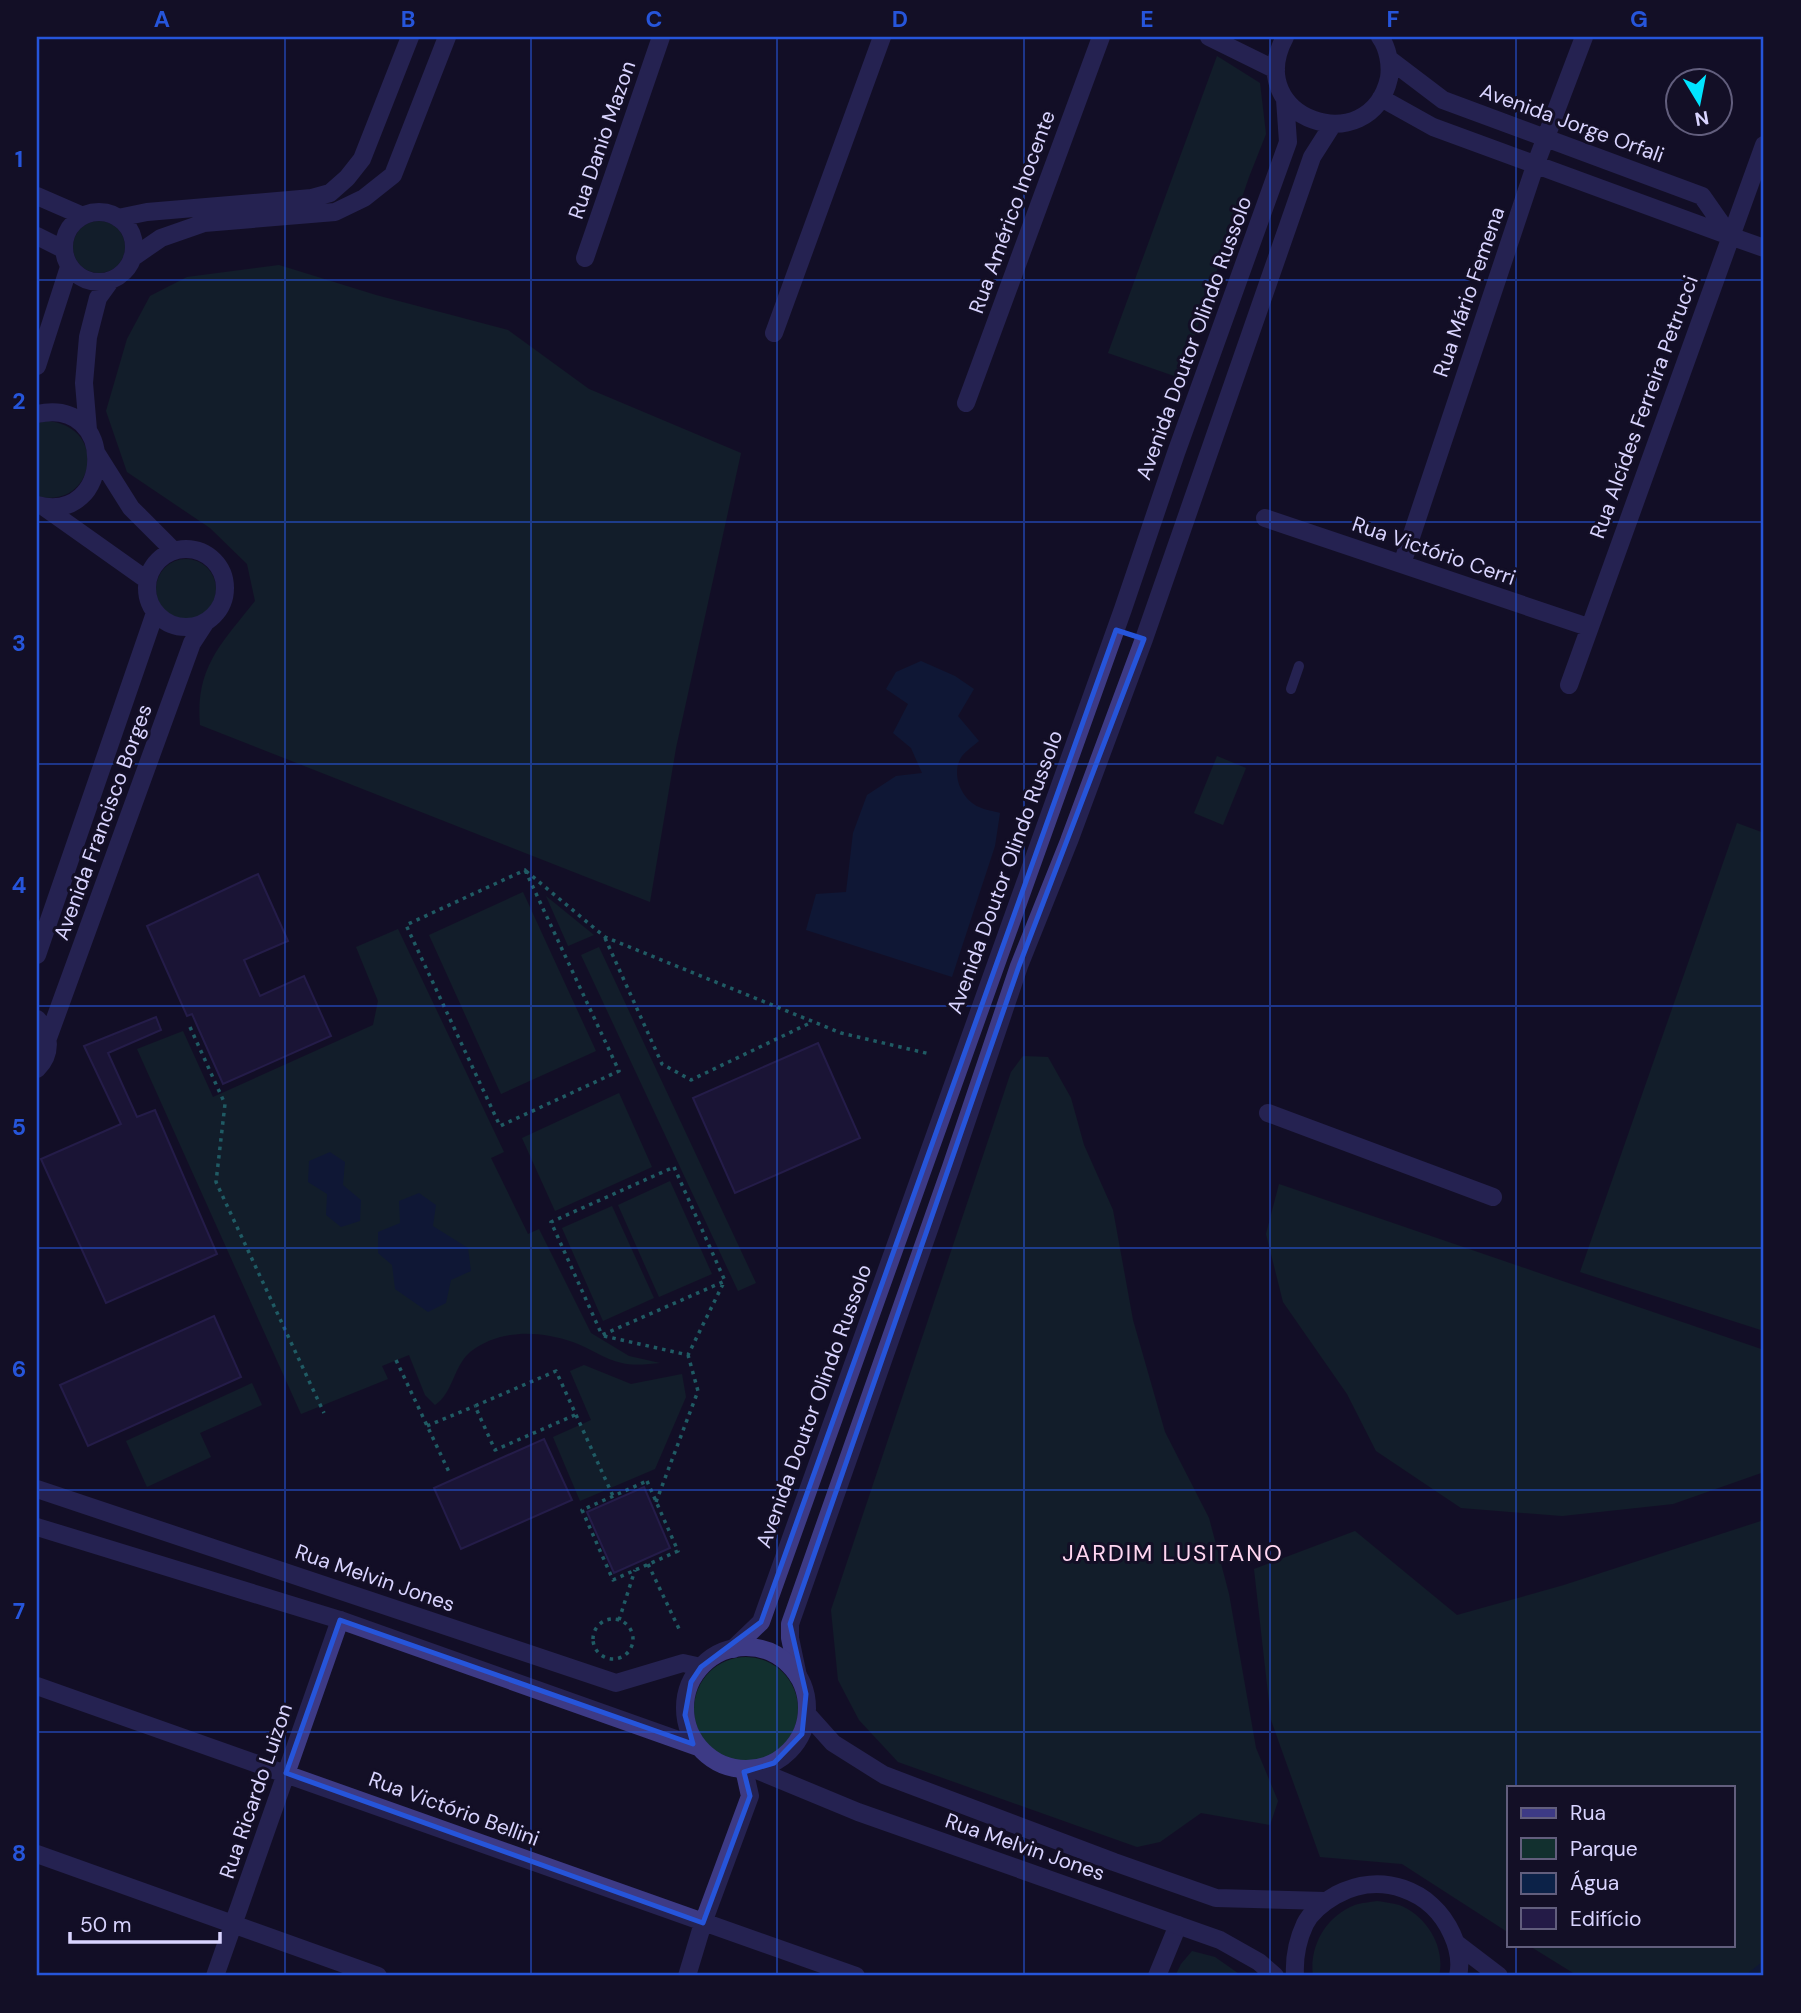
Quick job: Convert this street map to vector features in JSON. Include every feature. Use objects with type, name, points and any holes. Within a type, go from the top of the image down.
[{"type":"street","points":[[132,258],[161,238],[204,223],[278,209],[330,192],[347,178],[362,159],[410,37]]},
{"type":"street","points":[[118,218],[147,212],[278,209],[335,212],[364,198],[393,175],[447,37]]},
{"type":"street","name":"Rua Danio Mazon","points":[[585,258],[661,37]]},
{"type":"street","points":[[774,332],[882,37]]},
{"type":"street","name":"Rua Américo Inocente","points":[[966,403],[1101,37]]},
{"type":"street","points":[[1209,37],[1276,70],[1278,54],[1285,37]]},
{"type":"street","points":[[1285,99],[1298,113],[1314,122],[1333,124],[1351,121],[1368,112],[1381,98],[1390,73],[1389,59],[1380,37]]},
{"type":"street","name":"Rua Mário Femena","points":[[1402,564],[1535,166],[1584,37]]},
{"type":"street","name":"Avenida Jorge Orfali","points":[[1389,59],[1443,100],[1702,196],[1730,236]]},
{"type":"street","name":"Avenida Doutor Olindo Russolo","points":[[733,1649],[761,1622],[1288,142],[1285,99],[1278,85],[1276,70]]},
{"type":"street","points":[[1381,98],[1433,127],[1764,248]]},
{"type":"street","points":[[798,1676],[786,1662],[770,1652],[752,1647],[733,1649],[715,1656],[701,1667],[691,1682],[686,1698],[685,1715],[698,1747],[711,1759],[727,1766],[749,1769],[774,1763],[790,1750],[802,1734],[807,1714],[806,1694],[798,1676],[790,1638],[790,1624],[951,1167],[1018,966],[1069,841],[1144,639],[1312,157],[1333,124]]},
{"type":"street","name":"Rua Alcídes Ferreira Petrucci","points":[[1569,685],[1764,145]]},
{"type":"street","points":[[37,196],[83,216]]},
{"type":"street","points":[[88,430],[84,383],[88,337],[98,299],[111,280],[128,267],[132,258],[132,237],[127,226],[107,213],[94,212],[83,216],[68,230],[63,249],[69,267],[77,275],[100,283],[111,280]]},
{"type":"street","points":[[37,236],[63,249]]},
{"type":"street","points":[[37,366],[69,267]]},
{"type":"street","points":[[37,414],[47,411],[63,413],[77,420],[88,430],[95,442],[97,454],[97,468],[84,493],[59,507],[41,506]]},
{"type":"street","points":[[97,454],[131,508],[174,551]]},
{"type":"street","points":[[41,506],[147,580]]},
{"type":"street","name":"Rua Victório Cerri","points":[[1265,518],[1588,627]]},
{"type":"street","points":[[174,551],[200,551],[211,557],[220,567],[226,592],[215,615],[205,623],[178,627],[165,622],[149,603],[147,580],[157,562],[174,551]]},
{"type":"street","points":[[1123,609],[1151,618]]},
{"type":"street","name":"Avenida Francisco Borges","points":[[37,956],[155,613]]},
{"type":"street","name":"Avenida Francisco Borges","points":[[37,1069],[46,1058],[48,1038],[192,643],[205,623]]},
{"type":"street","points":[[1116,630],[1144,639]]},
{"type":"street","points":[[1044,831],[1069,841]]},
{"type":"street","points":[[37,1019],[45,1028],[48,1038]]},
{"type":"street","points":[[1269,1113],[1493,1197]]},
{"type":"street","name":"Rua Melvin Jones","points":[[37,1489],[616,1683],[683,1663],[701,1667]]},
{"type":"street","points":[[37,1527],[340,1620],[698,1747]]},
{"type":"street","name":"Rua Ricardo Luizon","points":[[215,1976],[340,1620]]},
{"type":"street","name":"Rua Victório Bellini","points":[[37,1686],[856,1976]]},
{"type":"street","name":"Rua Melvin Jones","points":[[807,1714],[833,1742],[884,1775],[1114,1862],[1216,1898],[1325,1901]]},
{"type":"street","points":[[687,1976],[703,1923],[750,1796],[749,1769]]},
{"type":"street","name":"Rua Melvin Jones","points":[[749,1769],[858,1812],[1220,1940],[1259,1962],[1275,1976]]},
{"type":"street","points":[[37,1854],[378,1976]]},
{"type":"street","points":[[1295,1976],[1296,1948],[1306,1922],[1325,1901],[1349,1888],[1377,1883],[1404,1888],[1427,1900],[1446,1920],[1457,1944],[1458,1976]]},
{"type":"street","points":[[1157,1976],[1178,1925]]},
{"type":"street","points":[[1457,1944],[1499,1976]]},
{"type":"lane","points":[[1291,689],[1298,666]]},
{"type":"path","points":[[525,870],[619,1071],[499,1126],[406,925],[525,870]]},
{"type":"path","points":[[525,870],[605,937],[841,1033],[930,1054]]},
{"type":"path","points":[[605,937],[662,1064],[691,1080],[811,1022]]},
{"type":"path","points":[[190,1027],[225,1104],[216,1182],[324,1413]]},
{"type":"path","points":[[602,1335],[551,1222],[612,1194],[674,1167],[725,1280]]},
{"type":"path","points":[[602,1335],[725,1280]]},
{"type":"path","points":[[656,1502],[698,1391],[688,1355],[725,1280]]},
{"type":"path","points":[[602,1335],[688,1355]]},
{"type":"path","points":[[396,1360],[449,1472]]},
{"type":"path","points":[[428,1426],[556,1371],[613,1496]]},
{"type":"path","points":[[475,1406],[495,1450],[575,1415]]},
{"type":"path","points":[[647,1481],[678,1551],[612,1580],[582,1510],[613,1496],[647,1481]]},
{"type":"path","points":[[648,1564],[681,1633]]},
{"type":"path","points":[[619,1620],[635,1570]]},
{"type":"path","points":[[605,1620],[619,1620],[628,1626],[632,1644],[629,1650],[618,1658],[605,1657],[595,1648],[595,1629],[605,1620]]},
{"type":"highlighted area","points":[[1116,630],[1144,639],[1019,966],[790,1624],[806,1694],[802,1734],[774,1763],[744,1772],[750,1796],[703,1923],[286,1773],[340,1620],[693,1744],[685,1715],[691,1682],[701,1667],[761,1622]]},
{"type":"green space","points":[[1217,56],[1260,83],[1266,134],[1180,378],[1108,353]]},
{"type":"green space","points":[[99,221],[109,223],[117,229],[123,237],[123,257],[117,265],[109,271],[99,273],[89,271],[81,265],[75,257],[73,247],[75,237],[81,229],[89,223]]},
{"type":"green space","points":[[279,265],[376,295],[508,330],[589,389],[741,453],[676,748],[650,902],[200,725],[202,687],[213,657],[255,601],[247,564],[210,528],[127,472],[106,411],[127,339],[150,296],[187,277]]},
{"type":"green space","points":[[48,421],[68,427],[81,438],[87,452],[87,467],[82,481],[71,492],[56,497],[37,496],[37,423]]},
{"type":"green space","points":[[180,559],[192,559],[211,572],[216,589],[214,601],[203,614],[192,619],[180,619],[161,606],[156,595],[156,583],[169,564]]},
{"type":"green space","points":[[1217,756],[1246,768],[1223,825],[1194,813]]},
{"type":"green space","points":[[1737,823],[1764,833],[1764,1331],[1580,1272]]},
{"type":"green space","points":[[523,892],[596,1051],[501,1094],[429,935]]},
{"type":"green space","points":[[546,896],[594,935],[568,946]]},
{"type":"green space","points":[[398,929],[504,1152],[491,1158],[528,1234],[539,1229],[591,1333],[629,1356],[660,1363],[622,1363],[560,1338],[520,1334],[494,1339],[470,1352],[460,1365],[446,1394],[435,1405],[425,1395],[409,1355],[382,1366],[388,1379],[301,1414],[137,1049],[183,1031],[213,1097],[373,1025],[378,1001],[356,947]]},
{"type":"green space","points":[[599,947],[756,1283],[738,1291],[581,955]]},
{"type":"green space","points":[[1023,1056],[1048,1057],[1071,1098],[1084,1145],[1113,1210],[1133,1320],[1165,1432],[1209,1518],[1229,1594],[1256,1748],[1278,1801],[1270,1825],[1201,1813],[1160,1842],[1137,1847],[898,1762],[859,1720],[838,1680],[831,1610],[1011,1072]]},
{"type":"green space","points":[[619,1093],[652,1167],[555,1211],[522,1138]]},
{"type":"green space","points":[[670,1181],[712,1274],[659,1297],[618,1205]]},
{"type":"green space","points":[[1279,1184],[1764,1350],[1764,1472],[1673,1504],[1562,1516],[1461,1508],[1376,1451],[1347,1394],[1283,1302],[1266,1234]]},
{"type":"green space","points":[[612,1206],[654,1298],[603,1321],[562,1228]]},
{"type":"green space","points":[[584,1365],[631,1384],[682,1374],[686,1397],[655,1469],[580,1501],[553,1437],[591,1420],[570,1371]]},
{"type":"green space","points":[[252,1383],[262,1405],[200,1433],[211,1457],[147,1487],[126,1441]]},
{"type":"green space","points":[[1764,1520],[1764,1976],[1578,1976],[1530,1946],[1734,1946],[1734,1786],[1507,1786],[1507,1932],[1402,1864],[1320,1857],[1271,1720],[1254,1569],[1355,1531],[1457,1615],[1564,1585]]},
{"type":"green space","points":[[746,1657],[766,1661],[783,1672],[794,1689],[798,1709],[794,1729],[783,1746],[766,1757],[746,1761],[726,1757],[709,1746],[698,1729],[694,1709],[698,1689],[709,1672],[726,1661]]},
{"type":"green space","points":[[1377,1901],[1399,1905],[1418,1916],[1425,1924],[1437,1943],[1440,1954],[1439,1976],[1313,1976],[1312,1965],[1317,1943],[1328,1924],[1355,1905]]},
{"type":"green space","points":[[1192,1951],[1215,1957],[1242,1976],[1175,1976]]},
{"type":"water","points":[[921,661],[955,676],[974,689],[958,716],[979,741],[962,756],[957,777],[967,798],[981,808],[1000,813],[995,846],[952,977],[806,930],[816,894],[846,892],[853,833],[867,795],[896,776],[922,773],[911,748],[893,733],[908,704],[886,689],[896,672]]},
{"type":"water","points":[[330,1152],[345,1162],[343,1185],[361,1200],[360,1221],[341,1227],[326,1215],[327,1194],[308,1182],[309,1161]]},
{"type":"water","points":[[419,1193],[436,1205],[433,1226],[468,1248],[471,1271],[451,1280],[446,1303],[428,1312],[395,1289],[392,1265],[378,1253],[378,1232],[400,1223],[399,1201]]},
{"type":"building","points":[[258,874],[288,941],[244,960],[260,996],[304,976],[331,1036],[223,1084],[192,1014],[187,1016],[147,926]]},
{"type":"building","points":[[156,1017],[161,1030],[108,1053],[137,1117],[155,1110],[217,1254],[106,1303],[41,1159],[121,1124],[84,1046]]},
{"type":"building","points":[[818,1043],[860,1138],[735,1193],[693,1098]]},
{"type":"building","points":[[214,1316],[241,1377],[88,1446],[60,1385]]},
{"type":"building","points":[[544,1439],[572,1500],[461,1549],[434,1488]]},
{"type":"building","points":[[644,1487],[670,1548],[614,1573],[587,1512]]},
{"type":"waterway","points":[[1749,1976],[1764,1964]]},
{"type":"district","name":"JARDIM LUSITANO","points":[[1173,1553]]}]
